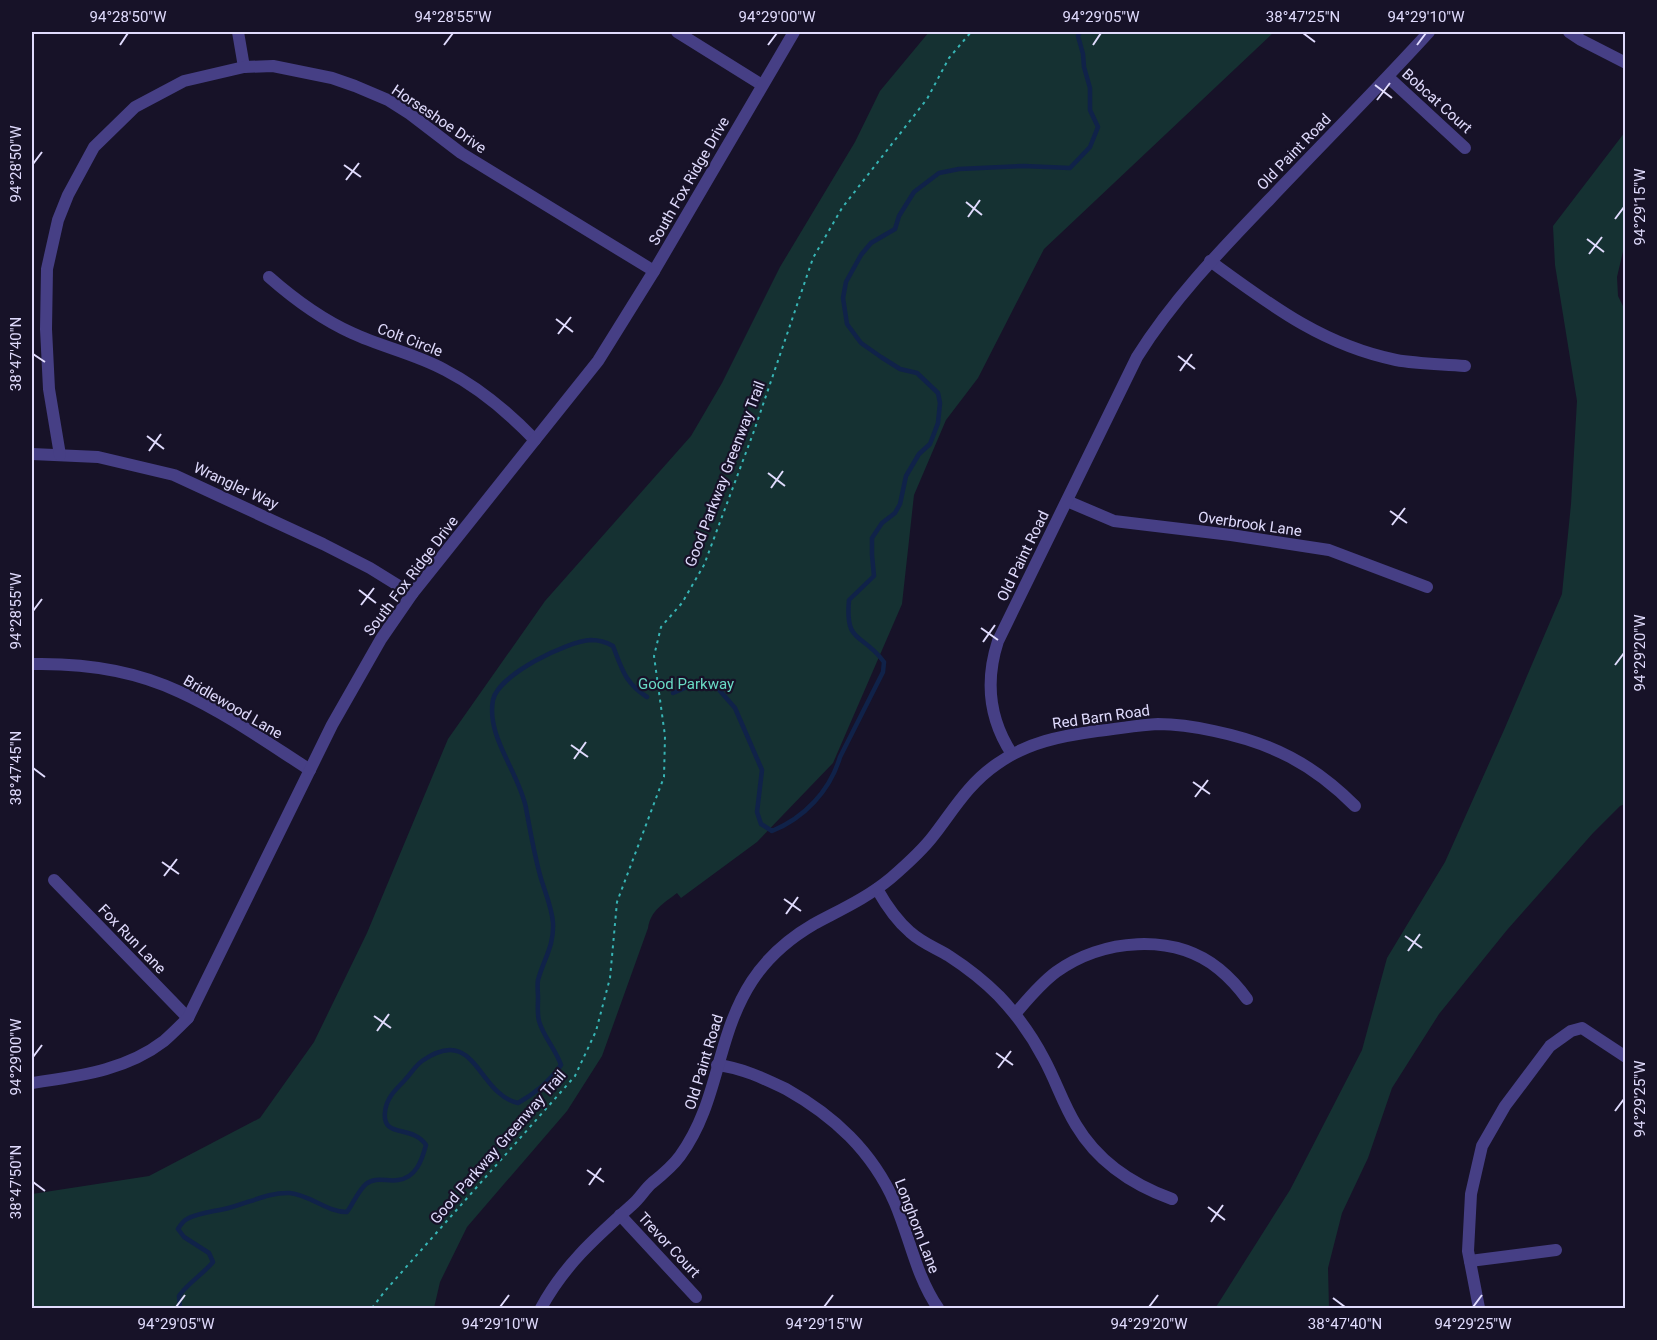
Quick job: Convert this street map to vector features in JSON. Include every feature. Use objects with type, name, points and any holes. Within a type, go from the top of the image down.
[{"type":"street","points":[[238,32],[244,67]]},
{"type":"street","points":[[677,32],[762,85]]},
{"type":"street","name":"South Fox Ridge Drive","points":[[32,1083],[92,1074],[116,1067],[140,1056],[163,1041],[188,1018],[355,682],[412,594],[598,360],[654,271],[794,32]]},
{"type":"street","name":"Old Paint Road","points":[[541,1308],[557,1281],[578,1254],[636,1201],[651,1184],[661,1178],[693,1136],[705,1113],[728,1027],[739,1002],[769,960],[789,941],[812,925],[877,889],[911,860],[933,836],[957,802],[974,783],[1012,754],[995,721],[991,701],[990,678],[998,642],[1137,357],[1158,324],[1210,261],[1429,32]]},
{"type":"street","points":[[1569,32],[1626,63]]},
{"type":"street","name":"Horseshoe Drive","points":[[60,455],[49,389],[46,329],[47,269],[58,220],[68,195],[94,147],[135,107],[184,81],[244,67],[273,66],[307,72],[356,86],[411,114],[461,153],[654,271]]},
{"type":"street","name":"Bobcat Court","points":[[1388,77],[1465,148]]},
{"type":"street","points":[[1210,261],[1279,312],[1345,345],[1396,360],[1465,366]]},
{"type":"street","name":"Colt Circle","points":[[268,277],[292,298],[323,318],[375,343],[415,356],[471,384],[503,409],[535,440]]},
{"type":"street","name":"Wrangler Way","points":[[32,454],[98,457],[174,475],[332,549],[370,568],[412,594]]},
{"type":"street","name":"Overbrook Lane","points":[[1066,501],[1114,522],[1231,535],[1329,550],[1427,587]]},
{"type":"street","name":"Bridlewood Lane","points":[[32,664],[78,665],[112,670],[178,691],[214,709],[310,770]]},
{"type":"street","name":"Red Barn Road","points":[[1012,754],[1046,739],[1071,734],[1127,726],[1161,724],[1192,726],[1266,744],[1295,758],[1319,774],[1354,806]]},
{"type":"street","name":"Fox Run Lane","points":[[54,880],[188,1018]]},
{"type":"street","points":[[877,889],[896,918],[911,933],[973,974],[1015,1014],[1045,1060],[1077,1127],[1091,1146],[1131,1181],[1172,1199]]},
{"type":"street","points":[[1015,1014],[1039,986],[1057,971],[1078,959],[1112,948],[1152,944],[1182,949],[1200,957],[1218,968],[1234,982],[1247,999]]},
{"type":"street","points":[[1479,1308],[1468,1251],[1471,1194],[1482,1146],[1505,1106],[1550,1046],[1571,1031],[1582,1028],[1626,1057]]},
{"type":"street","name":"Longhorn Lane","points":[[717,1065],[762,1077],[808,1102],[850,1135],[867,1155],[896,1204],[919,1274],[929,1295],[939,1308]]},
{"type":"street","name":"Trevor Court","points":[[620,1215],[696,1297]]},
{"type":"street","points":[[1470,1261],[1556,1250]]},
{"type":"path","name":"Good Parkway Greenway Trail","points":[[372,1308],[575,1076],[592,1040],[610,978],[617,902],[664,777],[665,736],[654,656],[661,627],[682,603],[704,565],[754,431],[813,258],[842,208],[927,99],[949,58],[971,32]]},
{"type":"green space","name":"Good Parkway","points":[[929,32],[1274,32],[1044,249],[978,378],[946,420],[914,495],[902,604],[833,763],[757,842],[681,898],[677,893],[662,904],[652,916],[602,1056],[567,1111],[467,1227],[440,1282],[434,1308],[32,1308],[32,1194],[149,1176],[260,1118],[314,1042],[367,933],[448,739],[545,601],[691,436],[722,383],[780,267],[855,142],[880,91]]},
{"type":"green space","points":[[1625,132],[1625,243],[1617,277],[1618,296],[1626,312],[1625,804],[1620,806],[1593,833],[1507,930],[1439,1014],[1392,1088],[1368,1158],[1342,1213],[1328,1268],[1329,1308],[1218,1308],[1216,1307],[1290,1190],[1362,1050],[1387,958],[1445,862],[1562,594],[1571,504],[1577,401],[1555,265],[1553,226]]},
{"type":"waterway","points":[[673,693],[699,682],[714,684],[735,708],[762,770],[757,812],[761,824],[772,831],[805,811],[830,781],[883,672],[884,662],[853,631],[848,614],[849,600],[874,576],[872,538],[882,523],[895,513],[900,504],[906,476],[919,454],[930,444],[938,423],[940,403],[938,393],[917,373],[900,369],[861,343],[847,324],[843,298],[846,282],[861,255],[871,243],[895,229],[899,216],[914,192],[939,173],[959,169],[1024,166],[1070,168],[1090,147],[1098,127],[1090,110],[1090,88],[1078,36],[1080,32]]},
{"type":"waterway","points":[[180,1308],[179,1296],[213,1262],[209,1253],[184,1237],[178,1229],[186,1220],[198,1214],[226,1209],[283,1193],[297,1194],[332,1209],[347,1212],[366,1184],[378,1180],[404,1179],[414,1172],[426,1145],[413,1135],[388,1126],[385,1112],[392,1095],[422,1061],[440,1052],[454,1050],[465,1055],[475,1064],[504,1097],[518,1103],[541,1087],[557,1071],[561,1065],[541,1027],[538,1012],[538,980],[553,931],[550,905],[538,867],[522,795],[494,727],[493,700],[498,690],[520,670],[566,646],[591,640],[613,646],[629,681],[647,697]]}]
